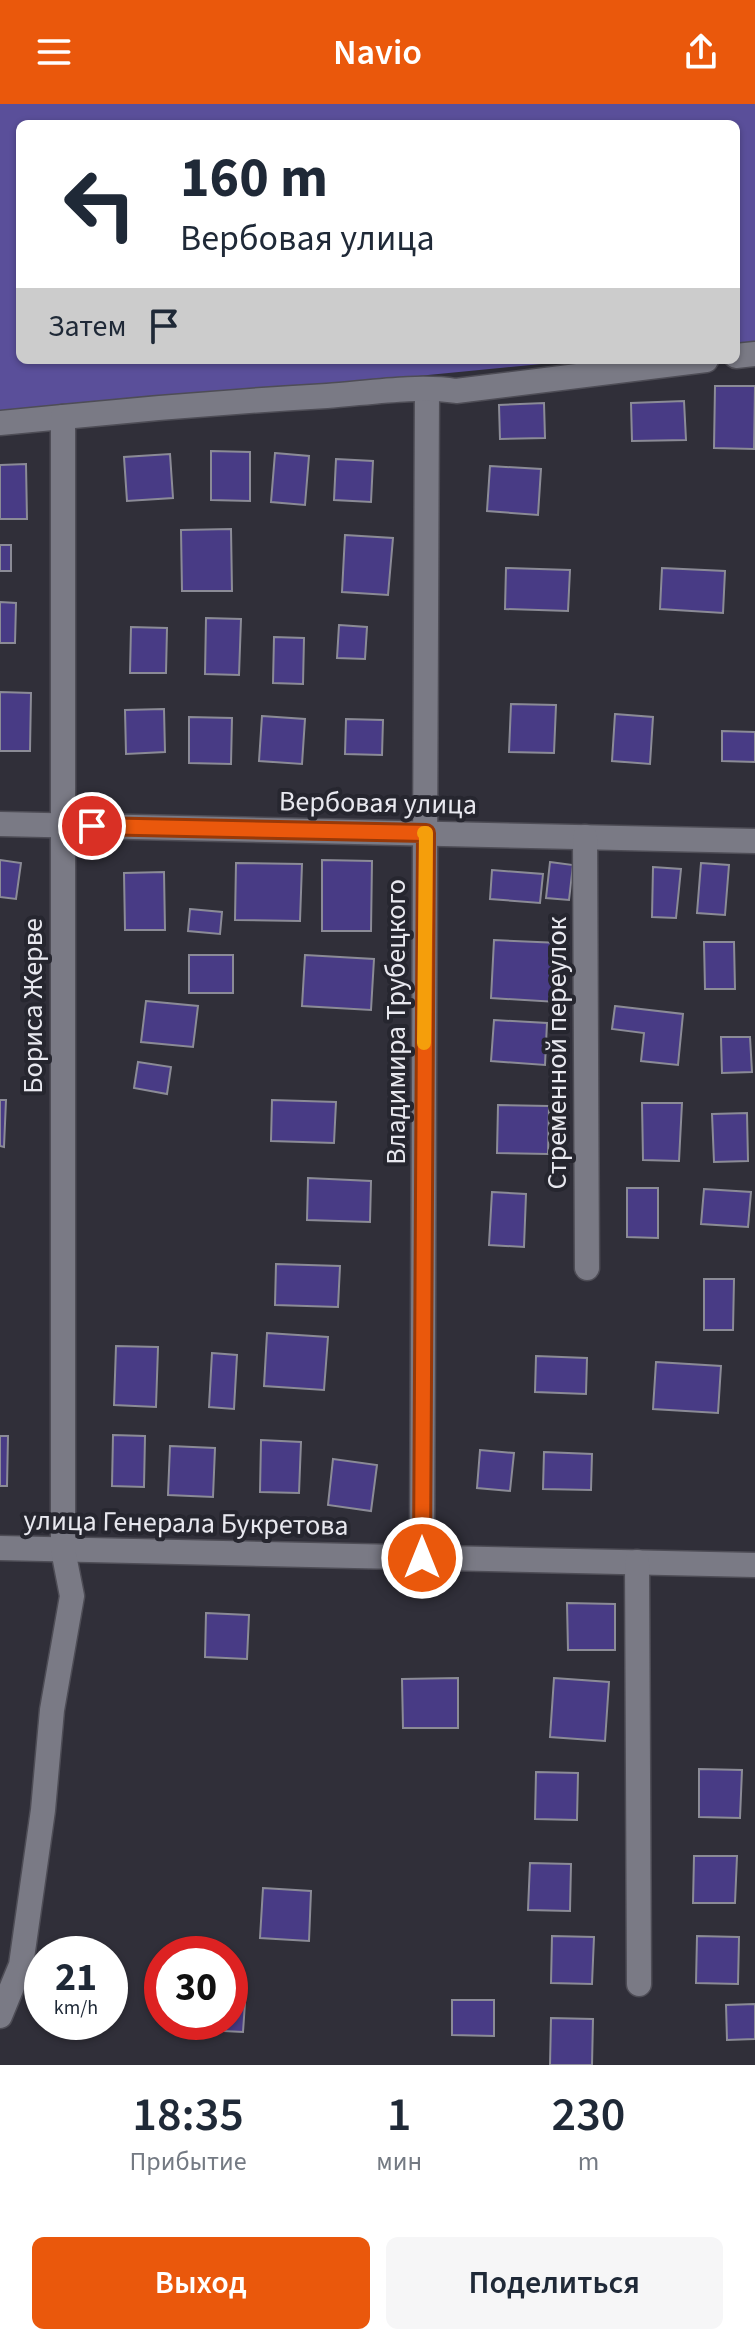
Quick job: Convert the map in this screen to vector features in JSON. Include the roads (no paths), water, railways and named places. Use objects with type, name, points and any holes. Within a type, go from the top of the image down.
[{"type":"street","points":[[0,423],[194,404],[456,391],[674,364]]},
{"type":"street","name":"Владимира Трубецкого","points":[[422,1558],[427,391]]},
{"type":"street","name":"Бориса Жерве","points":[[0,2016],[21,1965],[43,1810],[52,1710],[72,1596],[63,1550],[63,417]]},
{"type":"street","name":"Вербовая улица","points":[[0,824],[755,841]]},
{"type":"street","name":"Стременной переулок","points":[[585,837],[587,1268]]},
{"type":"street","name":"улица Генерала Букретова","points":[[0,1548],[755,1565]]},
{"type":"street","points":[[637,1562],[639,1984]]}]
